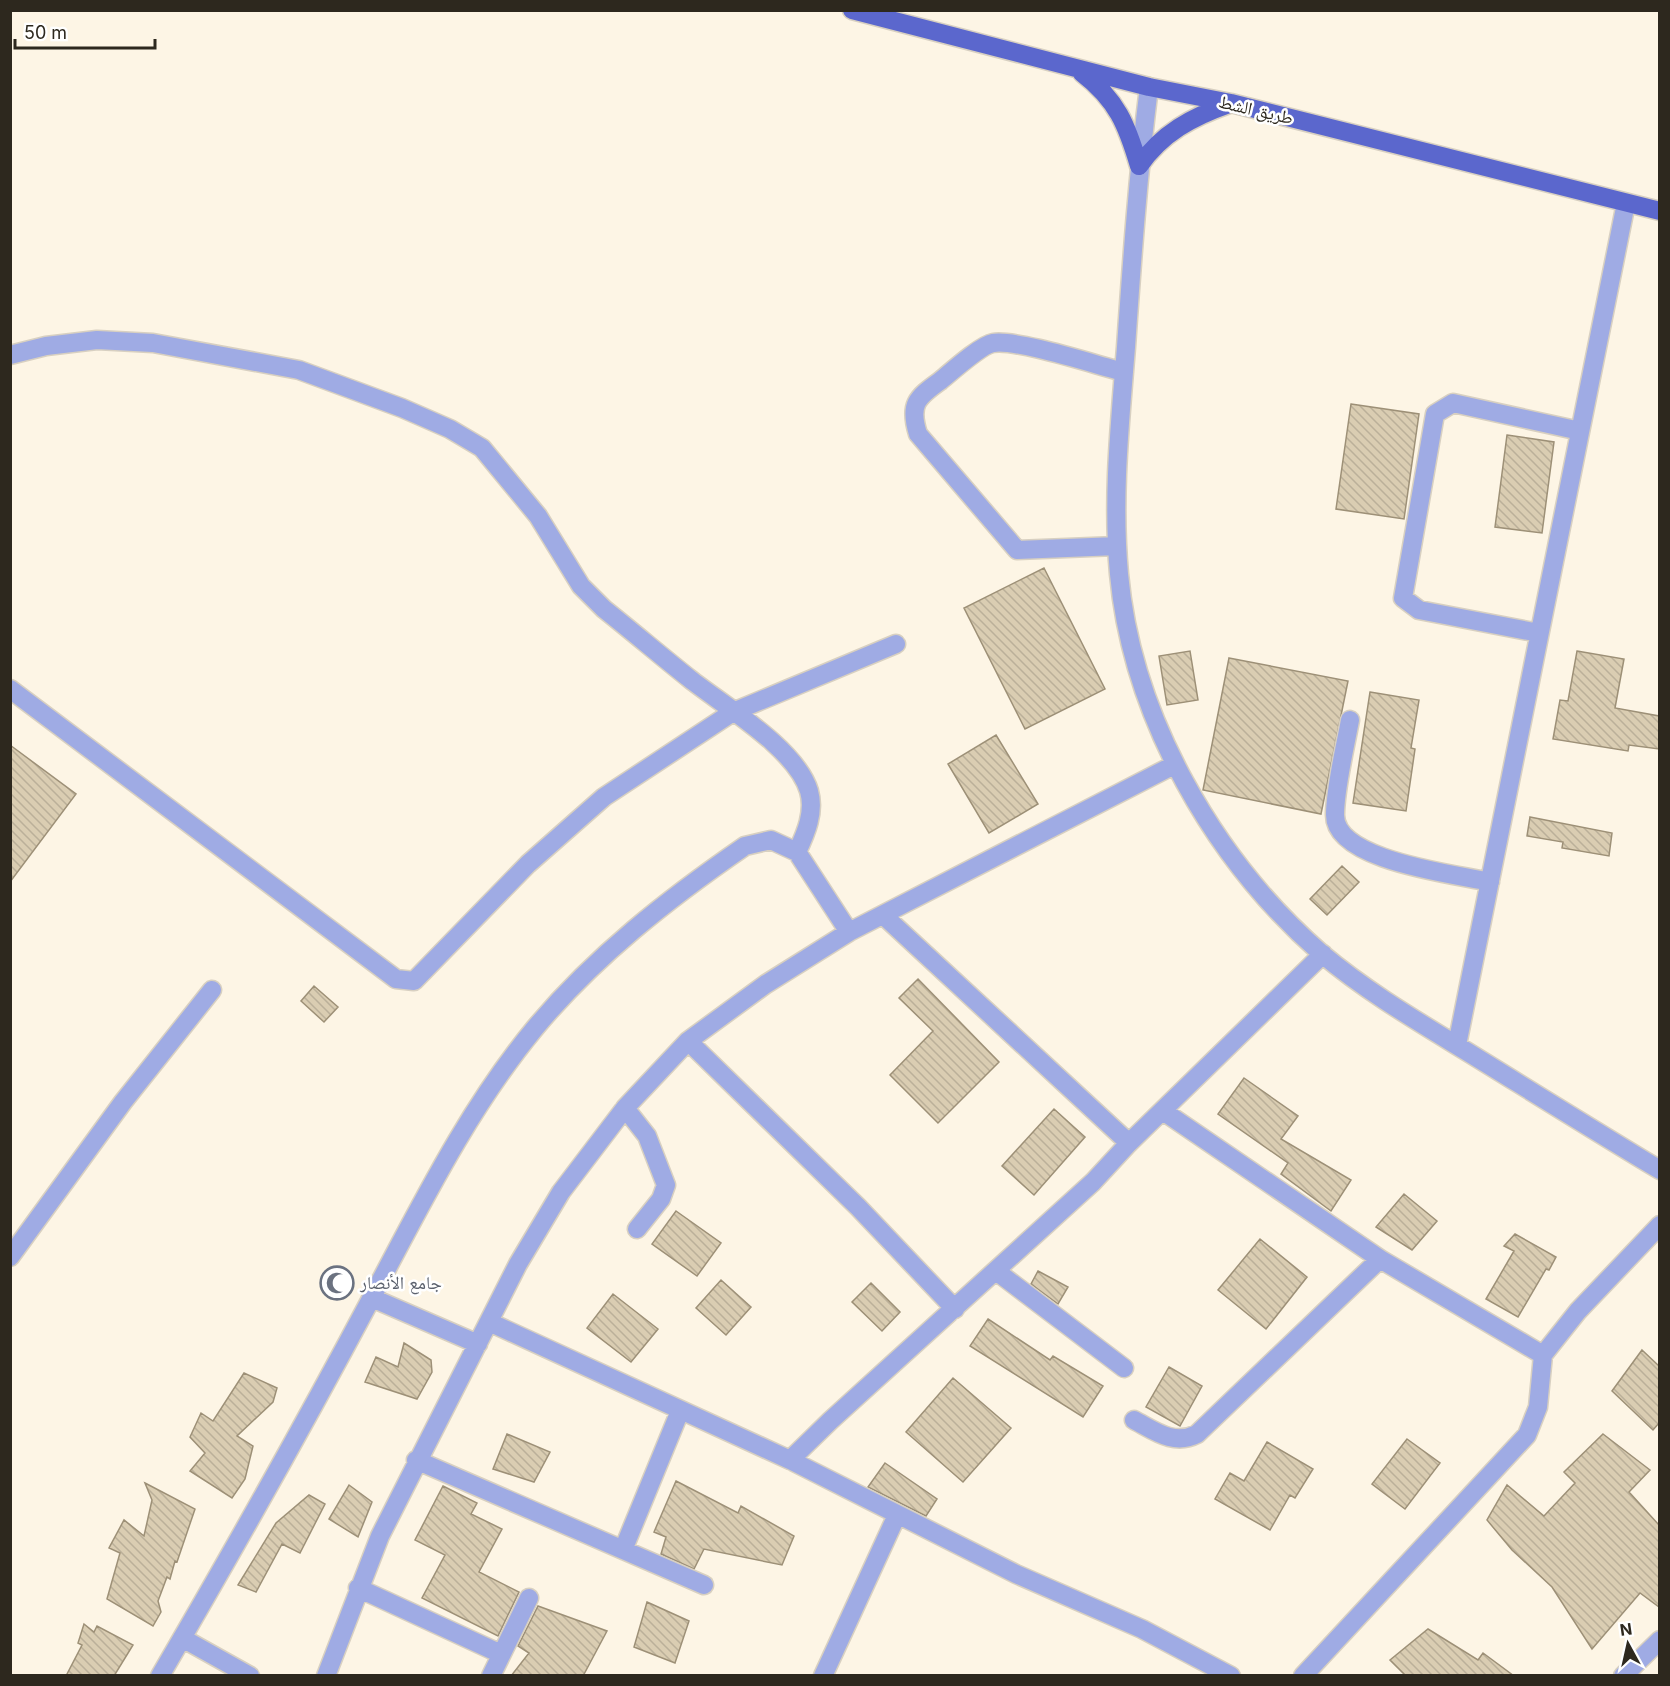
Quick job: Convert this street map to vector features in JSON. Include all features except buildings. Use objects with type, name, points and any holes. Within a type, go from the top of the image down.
[{"type":"main road","name":"طريق الشط","points":[[852,10],[1149,87],[1231,103],[1659,212]]},
{"type":"main road","points":[[1076,68],[1100,87],[1114,103],[1131,138],[1139,166]]},
{"type":"main road","points":[[1139,166],[1152,148],[1173,130],[1231,103]]},
{"type":"street","points":[[1149,87],[1139,166],[1115,477],[1117,546],[1119,578],[1135,654],[1150,707],[1174,765],[1241,866],[1284,916],[1323,954],[1394,1006],[1659,1170]]},
{"type":"street","points":[[1457,1045],[1626,203]]},
{"type":"street","points":[[10,355],[46,346],[97,340],[153,343],[299,370],[356,389],[450,429],[482,448],[538,516],[581,586],[604,609],[778,747],[808,789],[811,816],[797,852]]},
{"type":"street","points":[[1117,546],[1017,550],[918,434],[912,416],[916,403],[927,390],[991,343],[1011,344],[1124,372]]},
{"type":"street","points":[[1539,633],[1419,610],[1403,598],[1435,414],[1454,403],[1580,431]]},
{"type":"street","points":[[10,689],[396,979],[414,981],[528,864],[604,798],[733,712],[896,644]]},
{"type":"street","points":[[1350,720],[1335,816],[1339,833],[1354,844],[1391,861],[1490,882]]},
{"type":"street","points":[[326,1676],[358,1588],[416,1460],[518,1264],[561,1192],[625,1108],[688,1041],[766,984],[849,932],[1174,765]]},
{"type":"street","points":[[160,1676],[372,1298],[447,1159],[534,1029],[599,959],[696,879],[745,846],[771,840],[797,852],[849,932]]},
{"type":"street","points":[[882,915],[1129,1143]]},
{"type":"street","points":[[790,1460],[1093,1182],[1129,1143],[1323,954]]},
{"type":"street","points":[[10,1257],[123,1102],[212,990]]},
{"type":"street","points":[[688,1041],[858,1207],[955,1309]]},
{"type":"street","points":[[625,1108],[647,1136],[666,1185],[661,1199],[637,1229]]},
{"type":"street","points":[[1163,1111],[1380,1258],[1543,1355]]},
{"type":"street","points":[[1303,1676],[1527,1435],[1538,1407],[1543,1355],[1578,1311],[1659,1225]]},
{"type":"street","points":[[1134,1420],[1170,1438],[1179,1440],[1197,1434],[1380,1258]]},
{"type":"street","points":[[996,1271],[1124,1368]]},
{"type":"street","points":[[372,1298],[478,1344]]},
{"type":"street","points":[[489,1322],[790,1460],[1016,1574],[1142,1629],[1231,1676]]},
{"type":"street","points":[[623,1550],[680,1411]]},
{"type":"street","points":[[416,1460],[704,1585]]},
{"type":"street","points":[[823,1676],[897,1515]]},
{"type":"street","points":[[358,1588],[501,1654]]},
{"type":"street","points":[[491,1676],[530,1598]]},
{"type":"street","points":[[182,1638],[250,1676]]},
{"type":"street","points":[[1623,1676],[1659,1640]]},
{"type":"place","name":"جامع الأنصار","points":[[337,1283]]}]
